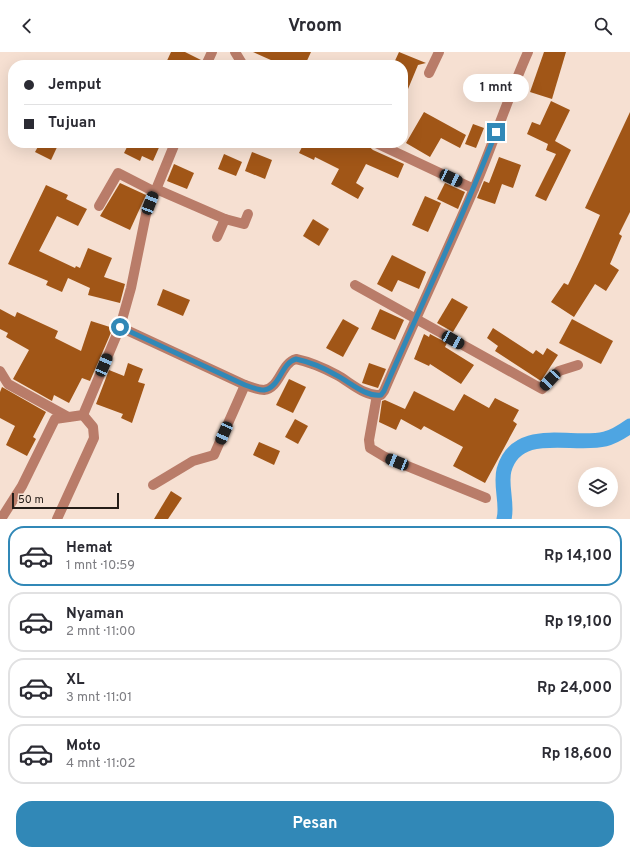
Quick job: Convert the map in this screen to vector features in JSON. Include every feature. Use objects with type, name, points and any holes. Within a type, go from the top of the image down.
[{"type":"street","points":[[429,73],[439,52]]},
{"type":"street","points":[[120,327],[245,385],[265,390],[274,384],[288,364],[296,359],[316,365],[336,374],[370,394],[377,395],[384,391],[474,189],[511,90],[528,52]]},
{"type":"street","points":[[83,415],[120,327],[131,288],[142,232],[155,191],[173,148]]},
{"type":"street","points":[[387,148],[474,189]]},
{"type":"street","points":[[99,206],[118,173],[155,191],[225,219],[244,224],[248,214]]},
{"type":"street","points":[[217,237],[225,219]]},
{"type":"street","points":[[355,285],[542,390],[559,372],[578,365]]},
{"type":"street","points":[[0,371],[8,384],[68,417]]},
{"type":"street","points":[[153,486],[193,461],[214,455],[245,385]]},
{"type":"street","points":[[377,395],[369,440],[370,448],[385,457],[486,498]]},
{"type":"street","points":[[1,519],[22,486],[56,419],[83,415]]},
{"type":"street","points":[[57,519],[94,438],[93,427],[83,415]]},
{"type":"building","points":[[171,52],[185,52],[201,60],[167,60]]},
{"type":"building","points":[[253,52],[311,52],[307,60],[271,60]]},
{"type":"building","points":[[399,52],[426,63],[418,65],[408,89],[408,60],[395,60]]},
{"type":"building","points":[[544,52],[566,52],[552,99],[530,92]]},
{"type":"building","points":[[551,101],[570,110],[555,141],[571,150],[546,201],[535,196],[556,154],[546,150],[548,144],[527,134],[532,122],[540,125]]},
{"type":"building","points":[[424,112],[466,135],[460,148],[441,138],[430,157],[408,144],[408,140]]},
{"type":"building","points":[[630,112],[630,212],[619,234],[622,236],[610,264],[619,270],[606,291],[595,284],[574,317],[551,302],[564,283],[568,285],[600,215],[585,208]]},
{"type":"building","points":[[473,124],[484,128],[476,148],[465,144]]},
{"type":"building","points":[[37,148],[57,148],[51,160],[35,152]]},
{"type":"building","points":[[126,148],[159,148],[153,161],[142,156],[140,161],[124,153]]},
{"type":"building","points":[[302,148],[371,148],[404,164],[398,178],[366,164],[356,183],[364,188],[358,199],[331,184],[339,169],[315,157],[314,160],[299,153]]},
{"type":"building","points":[[252,152],[272,160],[265,179],[245,171]]},
{"type":"building","points":[[224,154],[242,162],[236,176],[218,169]]},
{"type":"building","points":[[499,157],[521,165],[513,188],[502,184],[495,204],[477,198],[484,181],[489,183]]},
{"type":"building","points":[[174,164],[194,173],[187,189],[167,181]]},
{"type":"building","points":[[120,183],[146,195],[130,230],[100,216]]},
{"type":"building","points":[[445,183],[465,192],[458,209],[437,199]]},
{"type":"building","points":[[46,185],[68,195],[66,199],[87,209],[78,226],[57,216],[39,251],[75,268],[76,266],[80,268],[88,248],[112,258],[104,277],[125,284],[120,303],[88,295],[90,288],[68,278],[62,292],[46,285],[48,281],[8,264]]},
{"type":"building","points":[[425,196],[441,203],[428,232],[412,225]]},
{"type":"building","points":[[313,219],[329,229],[319,246],[303,236]]},
{"type":"building","points":[[392,255],[426,272],[419,289],[398,280],[392,292],[377,284]]},
{"type":"building","points":[[163,289],[190,300],[183,316],[157,305]]},
{"type":"building","points":[[452,298],[468,307],[453,332],[437,323]]},
{"type":"building","points":[[0,309],[15,317],[17,312],[58,331],[55,338],[81,351],[91,321],[113,328],[90,381],[82,378],[69,403],[54,395],[52,401],[13,379],[29,350],[6,337],[8,333],[0,329]]},
{"type":"building","points":[[380,309],[404,320],[395,340],[371,329]]},
{"type":"building","points":[[343,319],[359,328],[343,357],[326,348]]},
{"type":"building","points":[[572,319],[613,341],[601,364],[559,343]]},
{"type":"building","points":[[493,328],[533,354],[536,350],[543,355],[547,348],[558,355],[541,381],[495,351],[498,346],[487,338]]},
{"type":"building","points":[[424,334],[429,337],[430,334],[447,343],[445,347],[474,365],[461,384],[430,364],[429,366],[414,359]]},
{"type":"building","points":[[128,363],[143,369],[138,382],[145,384],[132,423],[121,418],[123,414],[96,404],[109,370],[124,376]]},
{"type":"building","points":[[369,363],[386,369],[378,388],[362,383]]},
{"type":"building","points":[[289,379],[306,387],[293,413],[276,405]]},
{"type":"building","points":[[2,387],[46,412],[33,437],[36,439],[27,456],[6,445],[15,426],[0,418],[0,392]]},
{"type":"building","points":[[414,391],[454,411],[464,394],[489,408],[495,398],[519,410],[513,421],[517,424],[485,483],[453,466],[463,447],[424,426],[421,430],[401,419],[396,430],[379,422],[382,401],[385,400],[405,409]]},
{"type":"building","points":[[295,419],[308,426],[298,444],[285,437]]},
{"type":"building","points":[[259,442],[280,451],[274,465],[253,455]]},
{"type":"building","points":[[171,491],[182,498],[168,519],[154,519]]},
{"type":"waterway","points":[[504,519],[504,470],[511,456],[521,447],[533,442],[547,440],[592,441],[605,439],[618,434],[630,426]]},
{"type":"route","points":[[120,327],[245,385],[258,389],[265,390],[274,384],[288,364],[292,360],[296,359],[316,365],[336,374],[370,394],[381,395],[474,189],[496,132]]}]
